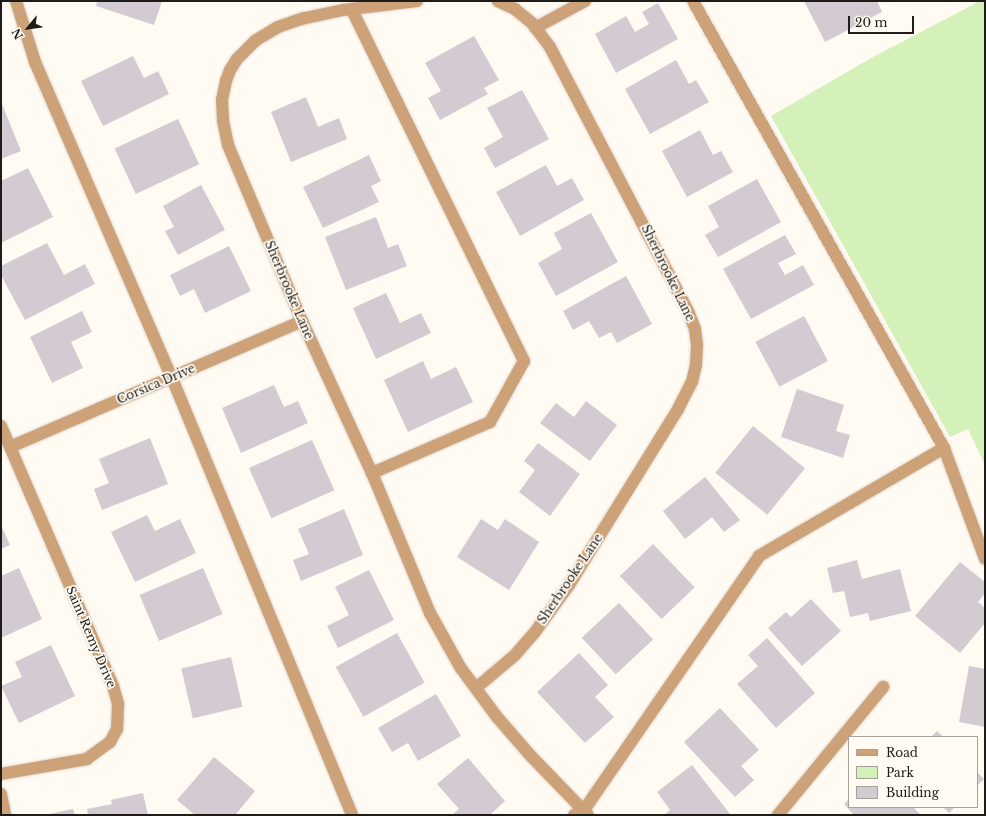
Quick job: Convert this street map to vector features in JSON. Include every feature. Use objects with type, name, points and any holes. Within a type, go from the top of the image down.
[{"type":"street","points":[[16,1],[35,62],[172,378],[352,815]]},
{"type":"street","name":"Sherbrooke Lane","points":[[417,1],[304,18],[278,27],[255,41],[237,59],[230,70],[222,100],[223,121],[228,145],[302,321],[372,473],[430,613],[460,667],[529,754],[582,813]]},
{"type":"street","name":"Sherbrooke Lane","points":[[476,688],[515,654],[535,632],[569,585],[678,409],[692,382],[696,365],[697,345],[695,329],[688,311],[550,47],[536,28],[515,9],[498,1]]},
{"type":"street","points":[[536,28],[585,1]]},
{"type":"street","points":[[693,1],[944,448],[985,559]]},
{"type":"street","points":[[352,10],[524,360],[490,422],[372,473]]},
{"type":"street","name":"Corsica Drive","points":[[10,447],[302,321]]},
{"type":"street","name":"Saint Remy Drive","points":[[1,426],[113,686],[118,704],[117,729],[110,742],[87,760],[1,774]]},
{"type":"street","points":[[582,813],[759,556],[944,448]]},
{"type":"street","points":[[778,815],[883,687]]},
{"type":"street","points":[[1,794],[5,815]]},
{"type":"green space","points":[[980,1],[985,1],[985,465],[968,429],[950,437],[771,116],[873,57]]},
{"type":"building","points":[[97,1],[162,1],[154,25],[96,6]]},
{"type":"building","points":[[804,1],[877,1],[882,12],[825,42]]},
{"type":"building","points":[[658,3],[678,39],[616,73],[595,34],[626,16],[635,32],[649,24],[642,12]]},
{"type":"building","points":[[474,36],[499,80],[484,88],[488,94],[440,120],[428,98],[441,91],[425,63]]},
{"type":"building","points":[[133,56],[144,78],[158,71],[169,94],[103,126],[81,81]]},
{"type":"building","points":[[676,60],[689,84],[696,80],[709,102],[650,134],[625,89]]},
{"type":"building","points":[[522,90],[549,139],[495,168],[484,148],[503,137],[487,108]]},
{"type":"building","points":[[306,97],[318,127],[339,118],[347,139],[291,162],[271,112]]},
{"type":"building","points":[[2,104],[21,151],[1,159],[1,105]]},
{"type":"building","points":[[178,119],[199,164],[136,194],[115,149]]},
{"type":"building","points":[[700,130],[713,155],[721,151],[733,172],[687,197],[662,151]]},
{"type":"building","points":[[369,155],[381,181],[371,186],[379,202],[323,228],[303,187]]},
{"type":"building","points":[[546,165],[557,186],[572,178],[584,200],[520,236],[496,192]]},
{"type":"building","points":[[28,168],[53,217],[1,243],[1,181]]},
{"type":"building","points":[[757,179],[781,222],[718,257],[705,235],[719,227],[708,206]]},
{"type":"building","points":[[201,185],[225,230],[178,255],[165,231],[174,227],[163,206]]},
{"type":"building","points":[[591,213],[618,262],[556,296],[538,263],[562,249],[554,233]]},
{"type":"building","points":[[376,217],[388,248],[398,244],[407,266],[346,290],[325,237]]},
{"type":"building","points":[[785,235],[796,254],[778,263],[785,275],[803,265],[814,285],[751,319],[723,269]]},
{"type":"building","points":[[47,243],[64,275],[85,264],[95,284],[25,320],[1,275],[1,266]]},
{"type":"building","points":[[229,246],[251,291],[205,313],[194,289],[180,296],[170,275]]},
{"type":"building","points":[[626,276],[652,324],[617,343],[611,332],[599,338],[589,321],[573,330],[563,311]]},
{"type":"building","points":[[386,293],[400,323],[421,313],[431,333],[376,359],[353,308]]},
{"type":"building","points":[[82,311],[92,332],[71,342],[83,368],[52,383],[30,337]]},
{"type":"building","points":[[804,316],[828,361],[779,387],[755,342]]},
{"type":"building","points":[[423,361],[431,379],[456,367],[473,402],[408,432],[384,380]]},
{"type":"building","points":[[274,385],[284,407],[298,401],[308,423],[241,453],[222,408]]},
{"type":"building","points":[[797,389],[844,405],[836,431],[850,435],[843,458],[781,437]]},
{"type":"building","points":[[586,401],[617,425],[590,461],[540,423],[556,403],[574,417]]},
{"type":"building","points":[[753,426],[805,468],[767,515],[715,473]]},
{"type":"building","points":[[150,438],[168,484],[102,510],[94,489],[109,483],[99,459]]},
{"type":"building","points":[[312,440],[334,490],[271,518],[249,468]]},
{"type":"building","points":[[538,443],[580,474],[550,516],[519,492],[535,470],[524,461]]},
{"type":"building","points":[[705,477],[740,520],[724,532],[712,517],[685,539],[663,511]]},
{"type":"building","points":[[344,509],[363,555],[301,581],[293,560],[309,554],[298,529]]},
{"type":"building","points":[[147,515],[155,531],[180,519],[196,553],[135,582],[111,532]]},
{"type":"building","points":[[481,519],[498,530],[505,519],[539,542],[509,590],[457,557]]},
{"type":"building","points":[[1,525],[10,545],[1,549]]},
{"type":"building","points":[[653,544],[695,587],[662,619],[620,576]]},
{"type":"building","points":[[857,560],[862,579],[900,569],[911,611],[870,621],[868,613],[850,617],[844,591],[833,593],[827,568]]},
{"type":"building","points":[[960,562],[985,582],[985,593],[978,602],[985,608],[985,623],[960,653],[915,616]]},
{"type":"building","points":[[19,568],[42,619],[1,638],[1,576]]},
{"type":"building","points":[[203,568],[223,614],[159,641],[139,595]]},
{"type":"building","points":[[369,570],[394,620],[338,648],[327,626],[349,615],[335,587]]},
{"type":"building","points":[[811,599],[841,631],[802,666],[768,628],[786,612],[791,617]]},
{"type":"building","points":[[619,603],[653,640],[616,674],[582,638]]},
{"type":"building","points":[[397,633],[425,683],[363,717],[336,667]]},
{"type":"building","points":[[767,638],[815,693],[776,728],[737,684],[758,666],[748,655]]},
{"type":"building","points":[[51,645],[75,696],[19,723],[1,686],[22,677],[15,662]]},
{"type":"building","points":[[579,653],[608,685],[595,697],[614,717],[585,743],[537,692]]},
{"type":"building","points":[[231,657],[242,707],[193,718],[181,668]]},
{"type":"building","points":[[969,666],[985,669],[985,727],[959,722]]},
{"type":"building","points":[[436,694],[461,736],[418,761],[408,743],[392,752],[378,728]]},
{"type":"building","points":[[720,708],[759,750],[741,766],[754,780],[735,797],[684,742]]},
{"type":"building","points":[[937,731],[942,736],[932,736]]},
{"type":"building","points":[[214,757],[255,791],[236,814],[237,815],[195,815],[177,800]]},
{"type":"building","points":[[468,758],[505,801],[490,815],[452,815],[459,809],[437,784]]},
{"type":"building","points":[[692,765],[730,814],[664,815],[670,810],[657,792]]},
{"type":"building","points":[[978,773],[984,779],[978,785]]},
{"type":"building","points":[[143,793],[148,815],[88,815],[87,809],[112,804],[111,800]]},
{"type":"building","points":[[848,800],[848,808],[914,808],[921,815],[854,815],[844,804]]},
{"type":"building","points":[[944,808],[954,808],[949,813]]},
{"type":"building","points":[[73,809],[75,815],[49,815],[49,814]]}]
